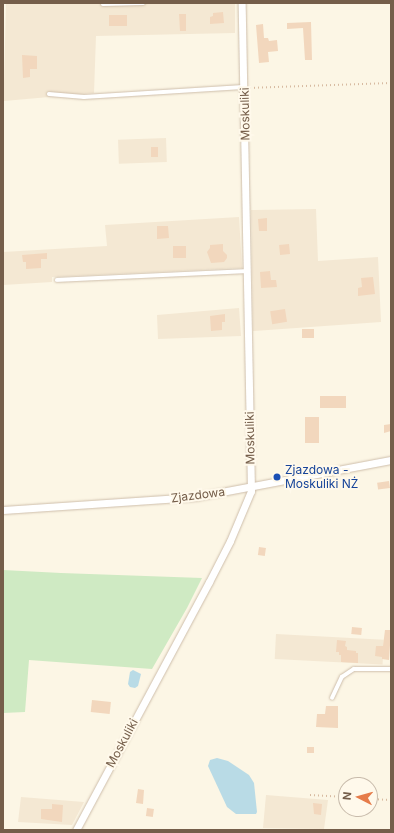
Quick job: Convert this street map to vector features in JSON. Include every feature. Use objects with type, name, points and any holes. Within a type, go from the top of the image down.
[{"type":"street","name":"Moskuliki","points":[[76,830],[230,541],[249,498],[251,487],[242,3]]},
{"type":"street","name":"Zjazdowa","points":[[3,510],[183,498],[251,487],[391,460]]},
{"type":"lane","points":[[103,4],[143,3]]},
{"type":"lane","points":[[49,94],[84,97],[244,88]]},
{"type":"lane","points":[[58,280],[247,271]]},
{"type":"lane","points":[[332,698],[342,677],[354,669],[391,669]]},
{"type":"path","points":[[244,88],[391,83]]},
{"type":"path","points":[[310,795],[338,797]]},
{"type":"path","points":[[378,799],[391,800]]},
{"type":"shaded area","points":[[6,3],[235,3],[235,33],[96,36],[94,93],[4,101],[3,124]]},
{"type":"shaded area","points":[[166,138],[167,162],[119,164],[118,140]]},
{"type":"shaded area","points":[[316,209],[318,261],[378,257],[381,322],[253,331],[251,210]]},
{"type":"shaded area","points":[[239,217],[242,268],[52,277],[52,282],[3,285],[3,252],[107,246],[105,225]]},
{"type":"shaded area","points":[[239,308],[241,336],[158,339],[157,315]]},
{"type":"shaded area","points":[[276,634],[384,640],[383,665],[275,659]]},
{"type":"shaded area","points":[[266,795],[328,800],[324,829],[263,828]]},
{"type":"shaded area","points":[[21,797],[84,802],[72,825],[18,822]]},
{"type":"green space","points":[[3,570],[202,578],[187,608],[152,669],[29,660],[25,712],[3,713]]},
{"type":"water","points":[[133,670],[141,674],[138,686],[135,688],[130,687],[128,684],[130,672]]},
{"type":"water","points":[[217,758],[228,761],[249,775],[254,783],[256,814],[236,814],[227,807],[208,766],[210,760]]},
{"type":"building","points":[[223,12],[224,23],[210,24],[210,17],[213,16],[213,13]]},
{"type":"building","points":[[179,14],[186,14],[186,31],[180,31]]},
{"type":"building","points":[[109,15],[127,15],[127,26],[109,26]]},
{"type":"building","points":[[311,22],[312,60],[305,60],[303,28],[287,29],[287,23]]},
{"type":"building","points":[[263,24],[264,38],[268,38],[269,41],[277,40],[278,51],[268,52],[269,62],[259,63],[256,25]]},
{"type":"building","points":[[22,55],[37,56],[37,69],[30,69],[30,77],[23,78]]},
{"type":"building","points":[[151,147],[158,147],[158,157],[151,157]]},
{"type":"building","points":[[267,218],[267,231],[259,231],[258,219]]},
{"type":"building","points":[[157,226],[168,226],[169,238],[157,239]]},
{"type":"building","points":[[223,244],[223,251],[227,255],[227,258],[224,262],[211,263],[207,252],[210,245]]},
{"type":"building","points":[[289,244],[290,254],[280,255],[279,245]]},
{"type":"building","points":[[173,246],[186,246],[186,258],[173,258]]},
{"type":"building","points":[[47,253],[47,259],[41,259],[41,268],[26,269],[26,262],[23,262],[22,255]]},
{"type":"building","points":[[270,271],[271,280],[276,280],[277,287],[261,288],[260,272]]},
{"type":"building","points":[[373,277],[375,294],[358,296],[358,288],[362,287],[361,278]]},
{"type":"building","points":[[285,309],[287,322],[272,324],[270,311]]},
{"type":"building","points":[[225,314],[225,322],[222,322],[222,330],[211,331],[210,316]]},
{"type":"building","points":[[302,329],[314,329],[314,338],[302,338]]},
{"type":"building","points":[[320,396],[346,396],[346,408],[320,408]]},
{"type":"building","points":[[305,417],[319,417],[319,443],[305,443]]},
{"type":"building","points":[[391,424],[391,431],[384,433],[384,425]]},
{"type":"building","points":[[389,481],[390,488],[378,490],[377,483]]},
{"type":"building","points":[[259,547],[266,548],[265,556],[258,555]]},
{"type":"building","points":[[352,627],[362,628],[361,635],[351,634]]},
{"type":"building","points":[[385,630],[391,630],[389,660],[375,656],[376,646],[383,646]]},
{"type":"building","points":[[337,640],[346,641],[345,646],[347,647],[347,650],[356,651],[356,653],[358,653],[358,663],[341,662],[341,655],[339,655],[339,652],[336,652]]},
{"type":"building","points":[[92,700],[111,702],[110,714],[91,712]]},
{"type":"building","points":[[326,706],[338,706],[338,728],[316,727],[317,714],[325,714]]},
{"type":"building","points":[[307,747],[314,747],[314,753],[307,753]]},
{"type":"building","points":[[138,789],[144,790],[143,804],[136,803]]},
{"type":"building","points":[[313,803],[322,804],[321,815],[314,814]]},
{"type":"building","points":[[52,804],[63,805],[62,822],[41,819],[41,809],[52,809]]},
{"type":"building","points":[[147,808],[154,809],[153,817],[146,816]]},
{"type":"place","name":"Zjazdowa - Moskuliki NŻ","points":[[277,477]]}]
